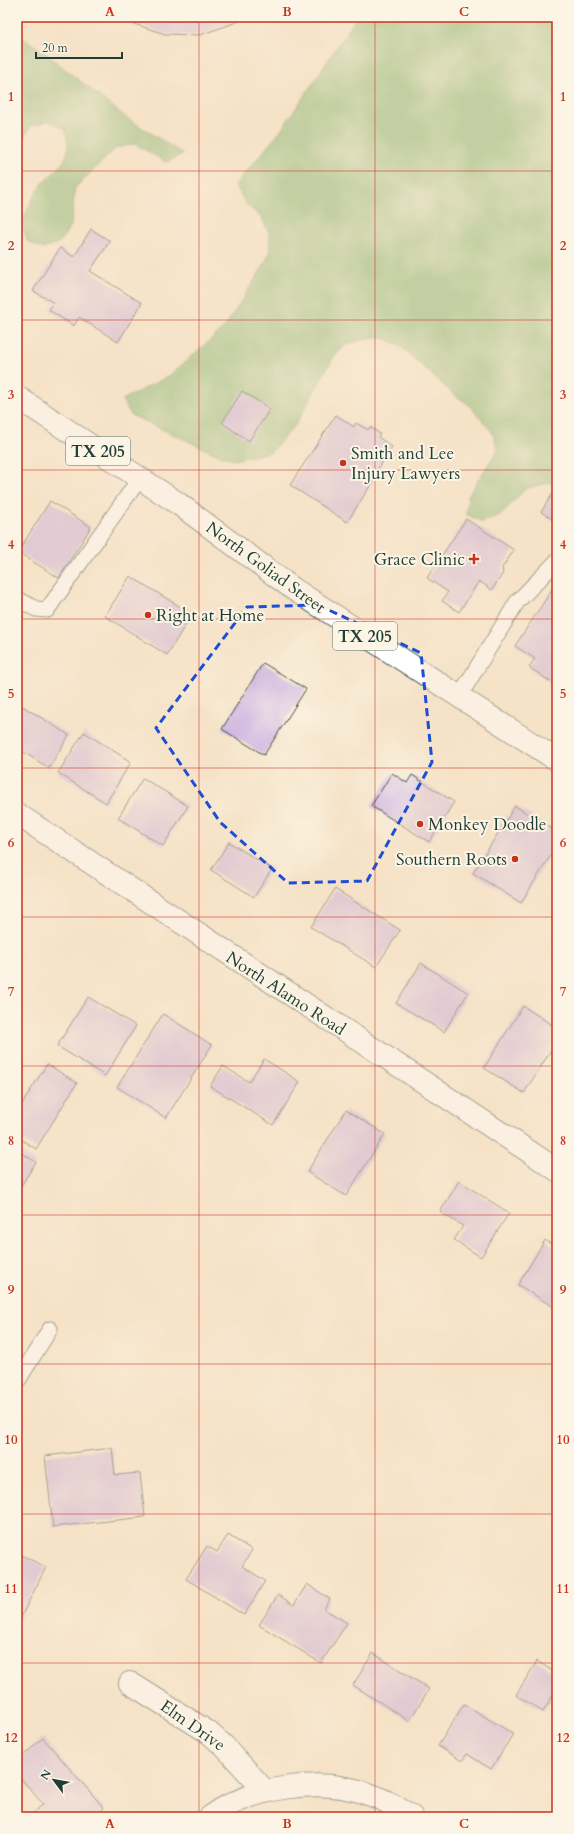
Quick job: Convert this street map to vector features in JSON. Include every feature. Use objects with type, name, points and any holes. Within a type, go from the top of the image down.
[{"type":"street","name":"North Goliad Street","points":[[17,397],[179,504],[292,588],[557,760]]},
{"type":"street","name":"North Alamo Road","points":[[17,814],[557,1170]]},
{"type":"street","name":"Elm Drive","points":[[130,1683],[208,1732],[224,1746],[266,1792]]},
{"type":"street","points":[[210,1817],[233,1803],[266,1792],[306,1786],[346,1788],[368,1794],[392,1804],[412,1817]]},
{"type":"lane","points":[[17,599],[36,609],[47,610],[140,478]]},
{"type":"lane","points":[[459,697],[517,602],[557,561]]},
{"type":"lane","points":[[17,1382],[50,1329]]},
{"type":"highlighted area","points":[[318,605],[421,653],[432,762],[367,881],[288,883],[220,822],[156,728],[247,607]]},
{"type":"green space","points":[[357,17],[557,17],[557,481],[527,488],[500,515],[482,522],[466,514],[468,496],[498,449],[492,432],[468,404],[453,394],[399,345],[383,338],[365,339],[346,345],[333,358],[296,424],[271,452],[234,460],[216,454],[131,415],[122,400],[169,376],[224,328],[263,267],[270,252],[269,233],[261,217],[247,205],[235,185],[280,132]]},
{"type":"green space","points":[[17,34],[40,49],[124,116],[183,154],[166,162],[135,144],[116,148],[75,188],[71,225],[60,242],[43,249],[27,241],[22,222],[36,193],[66,158],[68,150],[67,141],[65,129],[49,121],[31,126],[17,148]]},
{"type":"building","points":[[123,17],[244,17],[237,22],[200,35],[165,34],[131,23]]},
{"type":"building","points":[[91,229],[110,241],[90,271],[142,303],[118,342],[79,317],[74,326],[49,310],[54,303],[33,291],[60,248],[74,257]]},
{"type":"building","points":[[242,391],[270,409],[249,441],[222,423]]},
{"type":"building","name":"Smith and Lee Injury Lawyers","points":[[336,415],[354,427],[356,423],[368,430],[370,427],[380,434],[378,437],[392,447],[371,479],[374,480],[347,522],[290,485]]},
{"type":"building","points":[[555,490],[557,491],[557,522],[541,512]]},
{"type":"building","points":[[50,501],[91,527],[59,578],[18,552]]},
{"type":"building","name":"Grace Clinic","points":[[466,519],[514,550],[502,568],[503,573],[492,590],[479,581],[459,612],[442,601],[448,592],[427,578]]},
{"type":"building","name":"Right at Home","points":[[130,576],[192,614],[167,655],[105,616]]},
{"type":"building","points":[[557,582],[557,682],[555,685],[529,667],[535,659],[515,646]]},
{"type":"building","points":[[263,663],[306,689],[264,755],[222,729]]},
{"type":"building","points":[[22,706],[69,735],[49,768],[17,748],[17,713]]},
{"type":"building","points":[[84,732],[131,762],[106,803],[58,773]]},
{"type":"building","name":"Monkey Doodle","points":[[392,773],[407,783],[412,775],[454,802],[429,842],[371,806]]},
{"type":"building","points":[[143,778],[188,806],[163,846],[118,818]]},
{"type":"building","name":"Southern Roots","points":[[515,806],[557,832],[557,845],[521,903],[473,873]]},
{"type":"building","points":[[229,842],[272,869],[254,897],[211,870]]},
{"type":"building","points":[[335,889],[400,930],[376,967],[311,927]]},
{"type":"building","points":[[421,963],[468,993],[444,1032],[396,1003]]},
{"type":"building","points":[[88,997],[136,1026],[105,1076],[57,1046]]},
{"type":"building","points":[[523,1006],[557,1028],[557,1041],[524,1093],[484,1068]]},
{"type":"building","points":[[163,1014],[212,1045],[166,1118],[117,1087]]},
{"type":"building","points":[[264,1059],[300,1082],[273,1125],[210,1086],[223,1066],[249,1082]]},
{"type":"building","points":[[47,1064],[77,1083],[36,1149],[17,1137],[17,1112]]},
{"type":"building","points":[[346,1110],[385,1134],[346,1196],[307,1172]]},
{"type":"building","points":[[17,1150],[36,1162],[17,1192]]},
{"type":"building","points":[[459,1181],[509,1213],[481,1257],[454,1240],[463,1226],[440,1212]]},
{"type":"building","points":[[545,1240],[557,1248],[557,1309],[518,1285]]},
{"type":"building","points":[[112,1448],[115,1475],[140,1473],[145,1517],[53,1527],[45,1456]]},
{"type":"building","points":[[228,1535],[252,1550],[242,1566],[265,1581],[244,1615],[186,1579],[207,1546],[217,1552]]},
{"type":"building","points":[[17,1553],[46,1567],[17,1625]]},
{"type":"building","points":[[307,1584],[330,1599],[324,1609],[347,1623],[321,1663],[259,1625],[278,1595],[294,1605]]},
{"type":"building","points":[[373,1653],[429,1689],[409,1721],[353,1685]]},
{"type":"building","points":[[537,1661],[557,1674],[557,1689],[543,1712],[516,1695]]},
{"type":"building","points":[[464,1704],[513,1734],[491,1769],[467,1754],[462,1761],[438,1746]]},
{"type":"building","points":[[43,1738],[104,1808],[94,1817],[35,1817],[32,1814],[43,1804],[17,1774],[17,1761]]},
{"type":"place","name":"Smith and Lee Injury Lawyers","points":[[343,463]]},
{"type":"place","name":"Grace Clinic","points":[[474,559]]},
{"type":"place","name":"Right at Home","points":[[148,615]]},
{"type":"place","name":"Monkey Doodle","points":[[420,824]]},
{"type":"place","name":"Southern Roots","points":[[515,859]]}]
